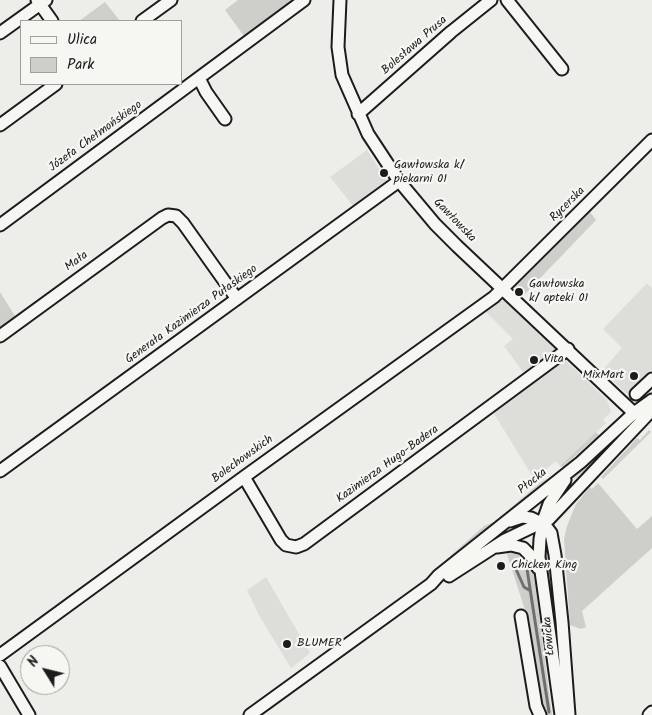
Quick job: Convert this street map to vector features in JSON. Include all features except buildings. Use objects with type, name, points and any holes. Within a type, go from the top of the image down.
[{"type":"street","points":[[143,20],[171,0]]},
{"type":"street","name":"Józefa Chełmońskiego","points":[[0,225],[304,0]]},
{"type":"street","name":"Gawłowska","points":[[340,0],[338,58],[342,75],[368,134],[399,181],[435,224],[634,413]]},
{"type":"street","name":"Bolesława Prusa","points":[[358,114],[450,32],[491,0]]},
{"type":"street","points":[[507,0],[562,69]]},
{"type":"street","points":[[0,33],[41,1],[51,20]]},
{"type":"street","points":[[198,78],[226,119]]},
{"type":"street","points":[[0,125],[55,85]]},
{"type":"street","name":"Rycerska","points":[[503,289],[652,140]]},
{"type":"street","name":"Generała Kazimierza Pułaskiego","points":[[0,471],[399,181]]},
{"type":"street","name":"Mała","points":[[0,336],[162,218],[172,215],[182,223],[237,299]]},
{"type":"street","name":"Bolechowskich","points":[[0,655],[503,289]]},
{"type":"street","name":"Kazimierza Hugo-Badera","points":[[244,476],[281,540],[286,545],[296,547],[304,544],[568,349]]},
{"type":"street","points":[[636,394],[652,379]]},
{"type":"street","name":"Płocka","points":[[431,584],[439,575],[581,462],[634,413],[652,400]]},
{"type":"street","points":[[625,439],[632,428],[634,413],[641,415],[652,410]]},
{"type":"street","name":"Płocka","points":[[250,715],[431,584],[448,576],[505,540],[542,523],[564,505],[652,410]]},
{"type":"street","name":"Łowicka","points":[[561,715],[539,557],[542,523],[550,504],[581,462]]},
{"type":"street","name":"Łowicka","points":[[555,555],[556,518],[564,505]]},
{"type":"street","points":[[502,525],[522,518],[531,518],[542,523]]},
{"type":"street","name":"Łowicka","points":[[542,523],[548,527],[551,533],[555,555],[569,715]]},
{"type":"street","name":"Łowicka","points":[[493,548],[512,545],[523,548],[533,559],[541,579]]},
{"type":"street","points":[[521,616],[536,706],[540,715]]},
{"type":"street","points":[[0,666],[29,715]]},
{"type":"street","points":[[649,715],[652,712]]},
{"type":"shaded area","points":[[367,150],[387,181],[353,206],[330,177]]},
{"type":"shaded area","points":[[647,283],[652,288],[652,370],[627,394],[602,371],[622,348],[603,329]]},
{"type":"shaded area","points":[[503,300],[558,352],[526,376],[504,346],[513,339],[486,312]]},
{"type":"shaded area","points":[[564,359],[607,400],[611,412],[603,420],[606,423],[560,466],[556,461],[534,479],[493,412]]},
{"type":"shaded area","points":[[266,577],[310,653],[291,668],[260,617],[247,590]]},
{"type":"green space","points":[[238,0],[293,0],[244,36],[225,10]]},
{"type":"green space","points":[[105,2],[119,20],[80,20]]},
{"type":"green space","points":[[590,206],[593,209],[590,212],[596,220],[523,296],[512,285]]},
{"type":"green space","points":[[0,292],[15,316],[0,327]]},
{"type":"green space","points":[[626,428],[600,457],[572,481],[556,505],[569,484],[579,473]]},
{"type":"green space","points":[[649,430],[651,432],[603,479],[601,477],[637,438],[640,440]]},
{"type":"green space","points":[[596,432],[599,435],[563,467],[560,466]]},
{"type":"green space","points":[[552,476],[439,566],[484,526],[494,522],[541,482]]},
{"type":"green space","points":[[598,483],[637,529],[652,516],[652,548],[582,611],[586,627],[581,629],[570,625],[564,539],[576,504],[590,487],[592,489]]},
{"type":"green space","points":[[545,541],[550,560],[557,648],[544,562]]},
{"type":"green space","points":[[511,550],[522,553],[533,567],[552,715],[543,715],[530,637],[529,619],[506,551]]},
{"type":"waterway","points":[[522,561],[527,569],[549,712]]},
{"type":"waterway","points":[[515,567],[524,587],[529,590]]},
{"type":"place","name":"Gawłowska k/ piekarni 01","points":[[384,173]]},
{"type":"place","name":"Gawłowska k/ apteki 01","points":[[519,292]]},
{"type":"place","name":"Vita","points":[[534,360]]},
{"type":"place","name":"MixMart","points":[[634,376]]},
{"type":"place","name":"Chicken King","points":[[501,566]]},
{"type":"place","name":"BLUMER","points":[[287,644]]}]
